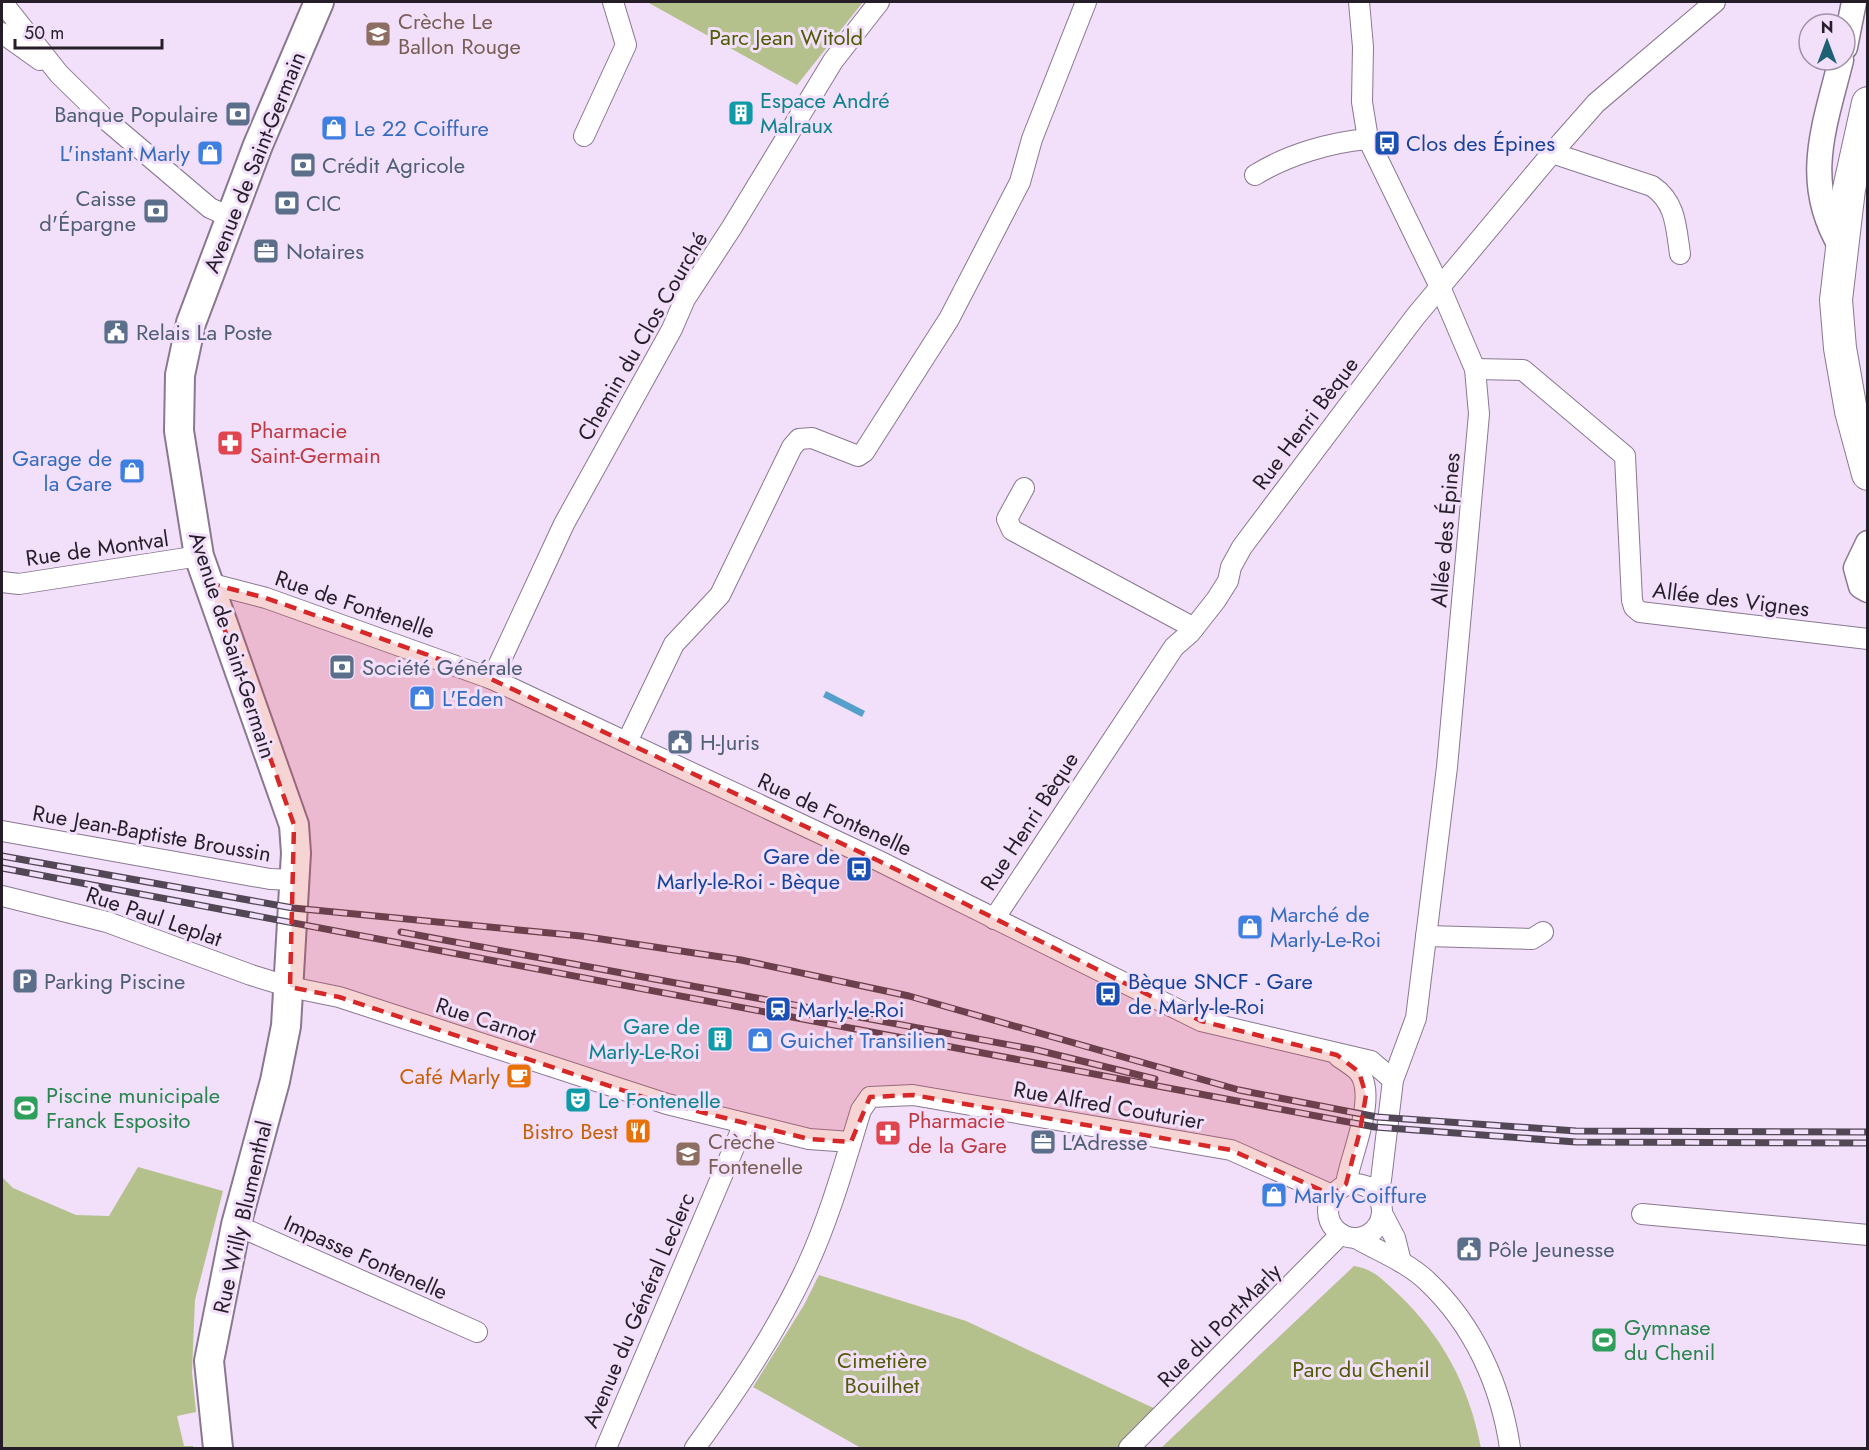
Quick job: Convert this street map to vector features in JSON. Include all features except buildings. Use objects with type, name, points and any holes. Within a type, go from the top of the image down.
[{"type":"main road","name":"Avenue de Saint-Germain","points":[[290,987],[295,880],[294,825],[199,556],[179,431],[180,375],[191,323],[230,217],[319,2]]},
{"type":"main road","points":[[1868,103],[1848,196],[1836,300],[1840,348],[1851,411],[1868,474]]},
{"type":"main road","points":[[1848,196],[1868,225]]},
{"type":"main road","name":"Rue Willy Blumenthal","points":[[218,1449],[209,1361],[236,1225],[275,1081],[289,1013],[290,987]]},
{"type":"street","points":[[2,2],[59,74],[104,118],[210,208],[230,217]]},
{"type":"street","points":[[584,136],[626,45],[613,2]]},
{"type":"street","name":"Chemin du Clos Courché","points":[[492,679],[564,524],[672,329],[685,299],[732,227],[832,61],[879,2]]},
{"type":"street","points":[[627,742],[674,644],[720,595],[792,447],[799,439],[812,438],[858,456],[864,452],[950,319],[1020,183],[1032,139],[1086,2]]},
{"type":"street","name":"Allée des Épines","points":[[1359,2],[1363,47],[1362,102],[1368,140],[1440,287],[1475,369],[1479,414],[1448,755],[1416,1018],[1394,1080],[1381,1180],[1374,1191]]},
{"type":"street","name":"Rue Henri Bèque","points":[[994,919],[1174,647],[1194,628],[1228,581],[1231,567],[1242,547],[1440,287],[1596,103],[1714,2]]},
{"type":"street","points":[[2,33],[59,74]]},
{"type":"street","points":[[1839,72],[1818,159],[1819,193],[1831,230],[1841,247]]},
{"type":"street","points":[[1823,137],[1848,196]]},
{"type":"street","points":[[1255,175],[1276,162],[1351,140],[1368,140]]},
{"type":"street","points":[[1552,153],[1652,186],[1662,193],[1671,204],[1680,254]]},
{"type":"street","name":"Allée des Vignes","points":[[1475,369],[1523,370],[1625,456],[1632,600],[1634,607],[1640,612],[1868,639]]},
{"type":"street","points":[[1024,488],[1007,519],[1012,530],[1194,628]]},
{"type":"street","points":[[1868,543],[1856,568],[1861,586],[1868,590]]},
{"type":"street","name":"Rue de Montval","points":[[2,582],[19,584],[199,556]]},
{"type":"street","name":"Rue de Fontenelle","points":[[208,583],[266,598],[492,679],[994,919],[1201,1021],[1371,1062],[1394,1080]]},
{"type":"street","name":"Rue Jean-Baptiste Broussin","points":[[2,831],[270,879],[295,880]]},
{"type":"street","name":"Rue Paul Leplat","points":[[2,896],[107,922],[290,987]]},
{"type":"street","points":[[1426,936],[1532,939],[1543,932]]},
{"type":"street","name":"Rue Carnot","points":[[290,987],[339,997],[667,1104],[809,1139],[851,1142]]},
{"type":"street","points":[[1337,1055],[1359,1072],[1366,1095],[1339,1190],[1328,1204],[1330,1221],[1349,1236],[1401,1262],[1427,1281],[1458,1316],[1497,1389],[1505,1416],[1510,1449]]},
{"type":"street","name":"Rue Alfred Couturier","points":[[851,1142],[861,1110],[870,1097],[913,1095],[1231,1150],[1339,1190]]},
{"type":"street","name":"Avenue du Général Leclerc","points":[[606,1449],[744,1124]]},
{"type":"street","points":[[695,1449],[738,1390],[781,1318],[808,1263],[851,1142]]},
{"type":"street","points":[[1339,1190],[1361,1184],[1374,1191],[1380,1198],[1383,1215],[1395,1238],[1401,1262]]},
{"type":"street","points":[[1642,1214],[1868,1235]]},
{"type":"street","points":[[1349,1236],[1374,1231],[1383,1215]]},
{"type":"street","name":"Impasse Fontenelle","points":[[236,1225],[477,1332]]},
{"type":"street","name":"Rue du Port-Marly","points":[[1129,1449],[1349,1236]]},
{"type":"highlighted area","points":[[208,583],[266,598],[476,672],[879,861],[1201,1021],[1337,1055],[1359,1072],[1366,1095],[1360,1131],[1346,1184],[1332,1195],[1231,1150],[913,1095],[870,1097],[851,1142],[809,1139],[649,1099],[339,997],[290,987],[294,825]]},
{"type":"green space","name":"Parc Jean Witold","points":[[647,2],[863,2],[797,85]]},
{"type":"green space","points":[[138,1167],[223,1191],[195,1300],[192,1372],[196,1412],[177,1416],[184,1446],[193,1446],[193,1448],[2,1448],[2,1177],[13,1188],[76,1215],[109,1216]]},
{"type":"green space","name":"Parc du Chenil","points":[[1354,1266],[1372,1272],[1386,1283],[1413,1309],[1440,1344],[1461,1383],[1476,1425],[1481,1448],[1161,1448]]},
{"type":"green space","name":"Cimetière Bouilhet","points":[[819,1275],[966,1321],[1160,1411],[1117,1448],[861,1448],[753,1387],[804,1305]]},
{"type":"water","points":[[826,691],[865,711],[862,717],[823,697]]},
{"type":"railway","points":[[2,856],[293,908],[581,936],[741,960],[909,996],[1239,1090],[1377,1117],[1576,1131],[1868,1132]]},
{"type":"railway","points":[[2,868],[1375,1127],[1576,1142],[1868,1143]]},
{"type":"railway","points":[[401,932],[1037,1050],[1155,1079]]},
{"type":"place","name":"Crèche Le Ballon Rouge","points":[[378,34]]},
{"type":"place","name":"Espace André Malraux","points":[[741,113]]},
{"type":"place","name":"Banque Populaire","points":[[238,114]]},
{"type":"place","name":"Le 22 Coiffure","points":[[334,128]]},
{"type":"place","name":"Clos des Épines","points":[[1387,143]]},
{"type":"place","name":"L'instant Marly","points":[[210,153]]},
{"type":"place","name":"Crédit Agricole","points":[[303,165]]},
{"type":"place","name":"CIC","points":[[287,203]]},
{"type":"place","name":"Caisse d'Épargne","points":[[156,211]]},
{"type":"place","name":"Notaires","points":[[266,251]]},
{"type":"place","name":"Relais La Poste","points":[[116,332]]},
{"type":"place","name":"Pharmacie Saint-Germain","points":[[230,443]]},
{"type":"place","name":"Garage de la Gare","points":[[132,471]]},
{"type":"place","name":"Société Générale","points":[[342,667]]},
{"type":"place","name":"L'Eden","points":[[422,698]]},
{"type":"place","name":"H-Juris","points":[[680,742]]},
{"type":"place","name":"Gare de Marly-le-Roi - Bèque","points":[[859,869]]},
{"type":"place","name":"Marché de Marly-Le-Roi","points":[[1250,927]]},
{"type":"place","name":"Parking Piscine","points":[[25,981]]},
{"type":"place","name":"Bèque SNCF - Gare de Marly-le-Roi","points":[[1108,994]]},
{"type":"place","name":"Marly-le-Roi","points":[[778,1009]]},
{"type":"place","name":"Gare de Marly-Le-Roi","points":[[720,1039]]},
{"type":"place","name":"Guichet Transilien","points":[[760,1040]]},
{"type":"place","name":"Café Marly","points":[[519,1076]]},
{"type":"place","name":"Le Fontenelle","points":[[578,1100]]},
{"type":"place","name":"Piscine municipale Franck Esposito","points":[[26,1108]]},
{"type":"place","name":"Bistro Best","points":[[638,1131]]},
{"type":"place","name":"Pharmacie de la Gare","points":[[888,1133]]},
{"type":"place","name":"L'Adresse","points":[[1043,1142]]},
{"type":"place","name":"Crèche Fontenelle","points":[[688,1154]]},
{"type":"place","name":"Marly Coiffure","points":[[1274,1195]]},
{"type":"place","name":"Pôle Jeunesse","points":[[1469,1249]]},
{"type":"place","name":"Gymnase du Chenil","points":[[1604,1340]]}]
